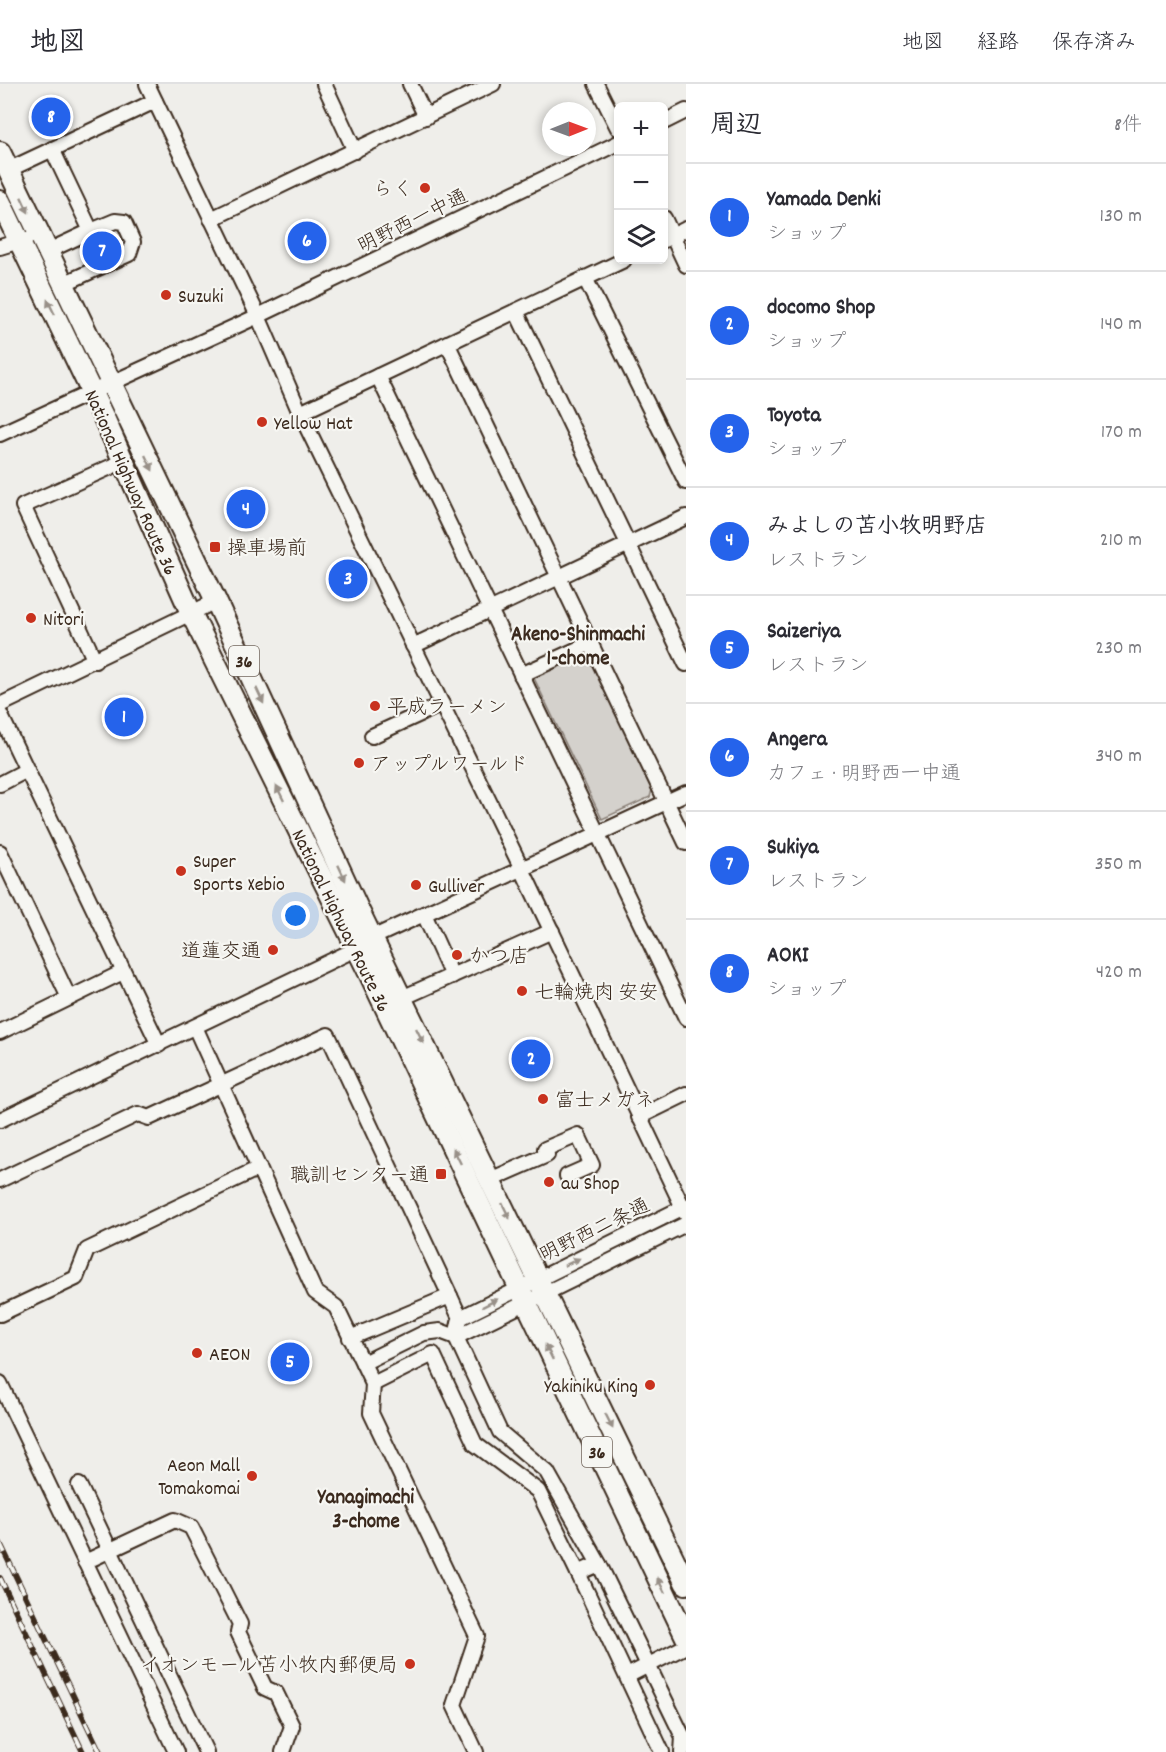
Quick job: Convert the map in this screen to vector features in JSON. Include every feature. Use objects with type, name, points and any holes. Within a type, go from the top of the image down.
[{"type":"highway","name":"National Highway Route 36","points":[[4,161],[216,601],[402,998],[684,1572]]},
{"type":"highway","name":"National Highway Route 36","points":[[0,201],[124,461],[191,613],[356,949],[686,1637]]},
{"type":"street","points":[[147,84],[258,316],[300,413],[685,1209]]},
{"type":"street","points":[[324,84],[355,151]]},
{"type":"street","points":[[410,84],[426,117]]},
{"type":"street","points":[[211,219],[493,84]]},
{"type":"street","points":[[596,84],[614,120]]},
{"type":"street","points":[[4,161],[52,149],[155,101]]},
{"type":"street","points":[[668,120],[686,111]]},
{"type":"street","name":"明野西一中通","points":[[0,434],[258,316],[614,145]]},
{"type":"street","points":[[52,149],[91,231]]},
{"type":"street","points":[[0,247],[19,242],[44,243],[91,231],[115,221],[124,222],[133,242],[129,254],[63,284]]},
{"type":"street","points":[[686,230],[668,238],[686,265]]},
{"type":"street","points":[[300,413],[615,264]]},
{"type":"street","points":[[585,278],[686,482]]},
{"type":"street","points":[[516,311],[686,664]]},
{"type":"street","points":[[447,344],[686,843]]},
{"type":"street","points":[[378,376],[686,1018]]},
{"type":"street","points":[[95,661],[23,506],[124,461]]},
{"type":"street","points":[[413,646],[686,517]]},
{"type":"street","points":[[0,705],[216,601]]},
{"type":"street","points":[[522,675],[591,643]]},
{"type":"street","points":[[372,736],[442,704]]},
{"type":"street","points":[[0,714],[159,1045]]},
{"type":"street","points":[[0,784],[27,770]]},
{"type":"street","points":[[0,1120],[356,949],[374,937],[686,793]]},
{"type":"street","points":[[0,852],[69,998]]},
{"type":"street","points":[[424,914],[452,976]]},
{"type":"street","points":[[402,998],[552,931]]},
{"type":"street","points":[[0,1032],[123,972]]},
{"type":"street","points":[[195,1027],[315,1292],[336,1307],[363,1362],[373,1384],[371,1413],[477,1636],[454,1706],[476,1752]]},
{"type":"street","points":[[0,1180],[138,1114],[149,1118],[328,1035],[460,1318],[456,1338],[500,1432],[547,1472],[599,1564],[683,1737],[682,1752]]},
{"type":"street","points":[[639,1117],[686,1094]]},
{"type":"street","points":[[490,1180],[547,1155],[545,1149],[578,1135],[591,1165],[567,1176]]},
{"type":"street","points":[[0,1314],[76,1278],[87,1250],[259,1168]]},
{"type":"street","name":"明野西二条通","points":[[542,1286],[685,1209]]},
{"type":"street","name":"明野西二条通","points":[[522,1295],[686,1224]]},
{"type":"street","points":[[460,1318],[522,1295]]},
{"type":"street","points":[[456,1338],[522,1295]]},
{"type":"street","points":[[350,1338],[450,1296]]},
{"type":"street","points":[[363,1362],[424,1333],[440,1331],[456,1338]]},
{"type":"street","points":[[373,1384],[433,1354],[475,1444],[538,1491],[579,1573],[662,1752]]},
{"type":"street","points":[[0,1383],[176,1752]]},
{"type":"street","points":[[79,1485],[206,1752]]},
{"type":"street","points":[[86,1562],[175,1521],[191,1527],[240,1624],[238,1632],[265,1688],[276,1693],[292,1726],[283,1752]]},
{"type":"street","points":[[579,1573],[599,1564]]},
{"type":"street","points":[[627,1676],[686,1646]]},
{"type":"shaded area","points":[[583,652],[590,653],[652,790],[650,797],[602,819],[533,676]]},
{"type":"railway","points":[[0,1543],[100,1752]]},
{"type":"railway","points":[[0,1578],[83,1752]]},
{"type":"place","name":"AOKI","points":[[51,117]]},
{"type":"place","name":"らく","points":[[425,188]]},
{"type":"place","name":"Angera","points":[[307,241]]},
{"type":"place","name":"Sukiya","points":[[102,251]]},
{"type":"place","name":"Suzuki","points":[[166,295]]},
{"type":"place","name":"Yellow Hat","points":[[262,422]]},
{"type":"place","name":"みよしの苫小牧明野店","points":[[246,509]]},
{"type":"place","name":"操車場前","points":[[215,547]]},
{"type":"place","name":"Toyota","points":[[348,579]]},
{"type":"place","name":"Nitori","points":[[31,618]]},
{"type":"place","name":"平成ラーメン","points":[[375,706]]},
{"type":"place","name":"Yamada Denki","points":[[124,717]]},
{"type":"place","name":"アップルワールド","points":[[359,763]]},
{"type":"place","name":"Super Sports Xebio","points":[[181,871]]},
{"type":"place","name":"Gulliver","points":[[416,885]]},
{"type":"place","name":"道蓮交通","points":[[273,950]]},
{"type":"place","name":"かつ店","points":[[457,955]]},
{"type":"place","name":"七輪焼肉 安安","points":[[522,991]]},
{"type":"place","name":"docomo Shop","points":[[531,1059]]},
{"type":"place","name":"富士メガネ","points":[[543,1099]]},
{"type":"place","name":"職訓センター通","points":[[441,1174]]},
{"type":"place","name":"au Shop","points":[[549,1182]]},
{"type":"place","name":"AEON","points":[[197,1353]]},
{"type":"place","name":"Saizeriya","points":[[290,1362]]},
{"type":"place","name":"Yakiniku King","points":[[650,1385]]},
{"type":"place","name":"Aeon Mall Tomakomai","points":[[252,1476]]},
{"type":"place","name":"イオンモール苫小牧内郵便局","points":[[410,1664]]},
{"type":"district","name":"Akeno-Shinmachi 1-chome","points":[[578,645]]},
{"type":"district","name":"Yanagimachi 3-chome","points":[[366,1508]]}]
